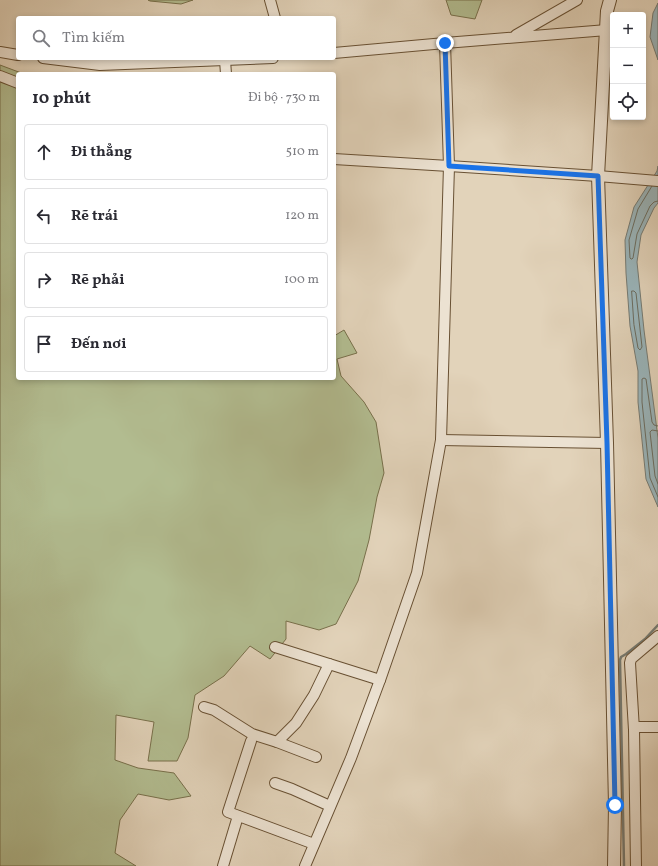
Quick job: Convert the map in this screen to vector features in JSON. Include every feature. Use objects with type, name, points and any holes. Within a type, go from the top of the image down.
[{"type":"street","points":[[270,0],[274,16]]},
{"type":"street","points":[[513,37],[577,0]]},
{"type":"street","points":[[610,0],[607,11],[598,176],[607,443],[615,805],[614,866]]},
{"type":"street","points":[[336,53],[607,30]]},
{"type":"street","points":[[305,866],[351,758],[418,573],[441,440],[449,166],[445,43]]},
{"type":"street","points":[[0,52],[16,55]]},
{"type":"street","points":[[59,60],[100,65],[226,60],[226,72]]},
{"type":"street","points":[[0,76],[16,82]]},
{"type":"street","points":[[336,160],[449,166],[658,181]]},
{"type":"street","points":[[441,440],[607,443]]},
{"type":"street","points":[[636,866],[634,727],[630,667],[631,659],[658,636]]},
{"type":"street","points":[[275,647],[380,680]]},
{"type":"street","points":[[277,742],[296,723],[314,696],[329,664]]},
{"type":"street","points":[[204,707],[214,710],[252,734],[316,757]]},
{"type":"street","points":[[634,727],[658,726]]},
{"type":"street","points":[[251,741],[228,812],[314,844]]},
{"type":"street","points":[[274,783],[292,789],[330,806]]},
{"type":"street","points":[[223,866],[238,816]]},
{"type":"green space","points":[[148,0],[193,0],[181,4]]},
{"type":"green space","points":[[446,0],[482,0],[475,19],[451,15]]},
{"type":"green space","points":[[0,65],[19,72],[16,72],[16,380],[336,380],[336,335],[344,330],[357,353],[337,359],[341,376],[364,402],[376,422],[384,473],[358,581],[336,624],[319,630],[286,621],[286,639],[270,659],[250,646],[224,676],[195,695],[188,738],[177,761],[148,761],[154,722],[116,715],[115,760],[138,768],[174,773],[191,796],[169,800],[138,794],[120,820],[115,853],[136,866],[0,866]]},
{"type":"water","points":[[658,3],[658,60],[650,37],[653,13]]},
{"type":"water","points":[[658,166],[658,203],[641,235],[637,262],[658,438],[658,507],[646,479],[638,402],[638,371],[630,326],[625,240],[634,207],[657,171]]},
{"type":"waterway","points":[[624,866],[620,660],[621,657],[645,639],[658,625]]},
{"type":"route","points":[[445,43],[449,166],[598,176],[607,443],[615,805]]}]
